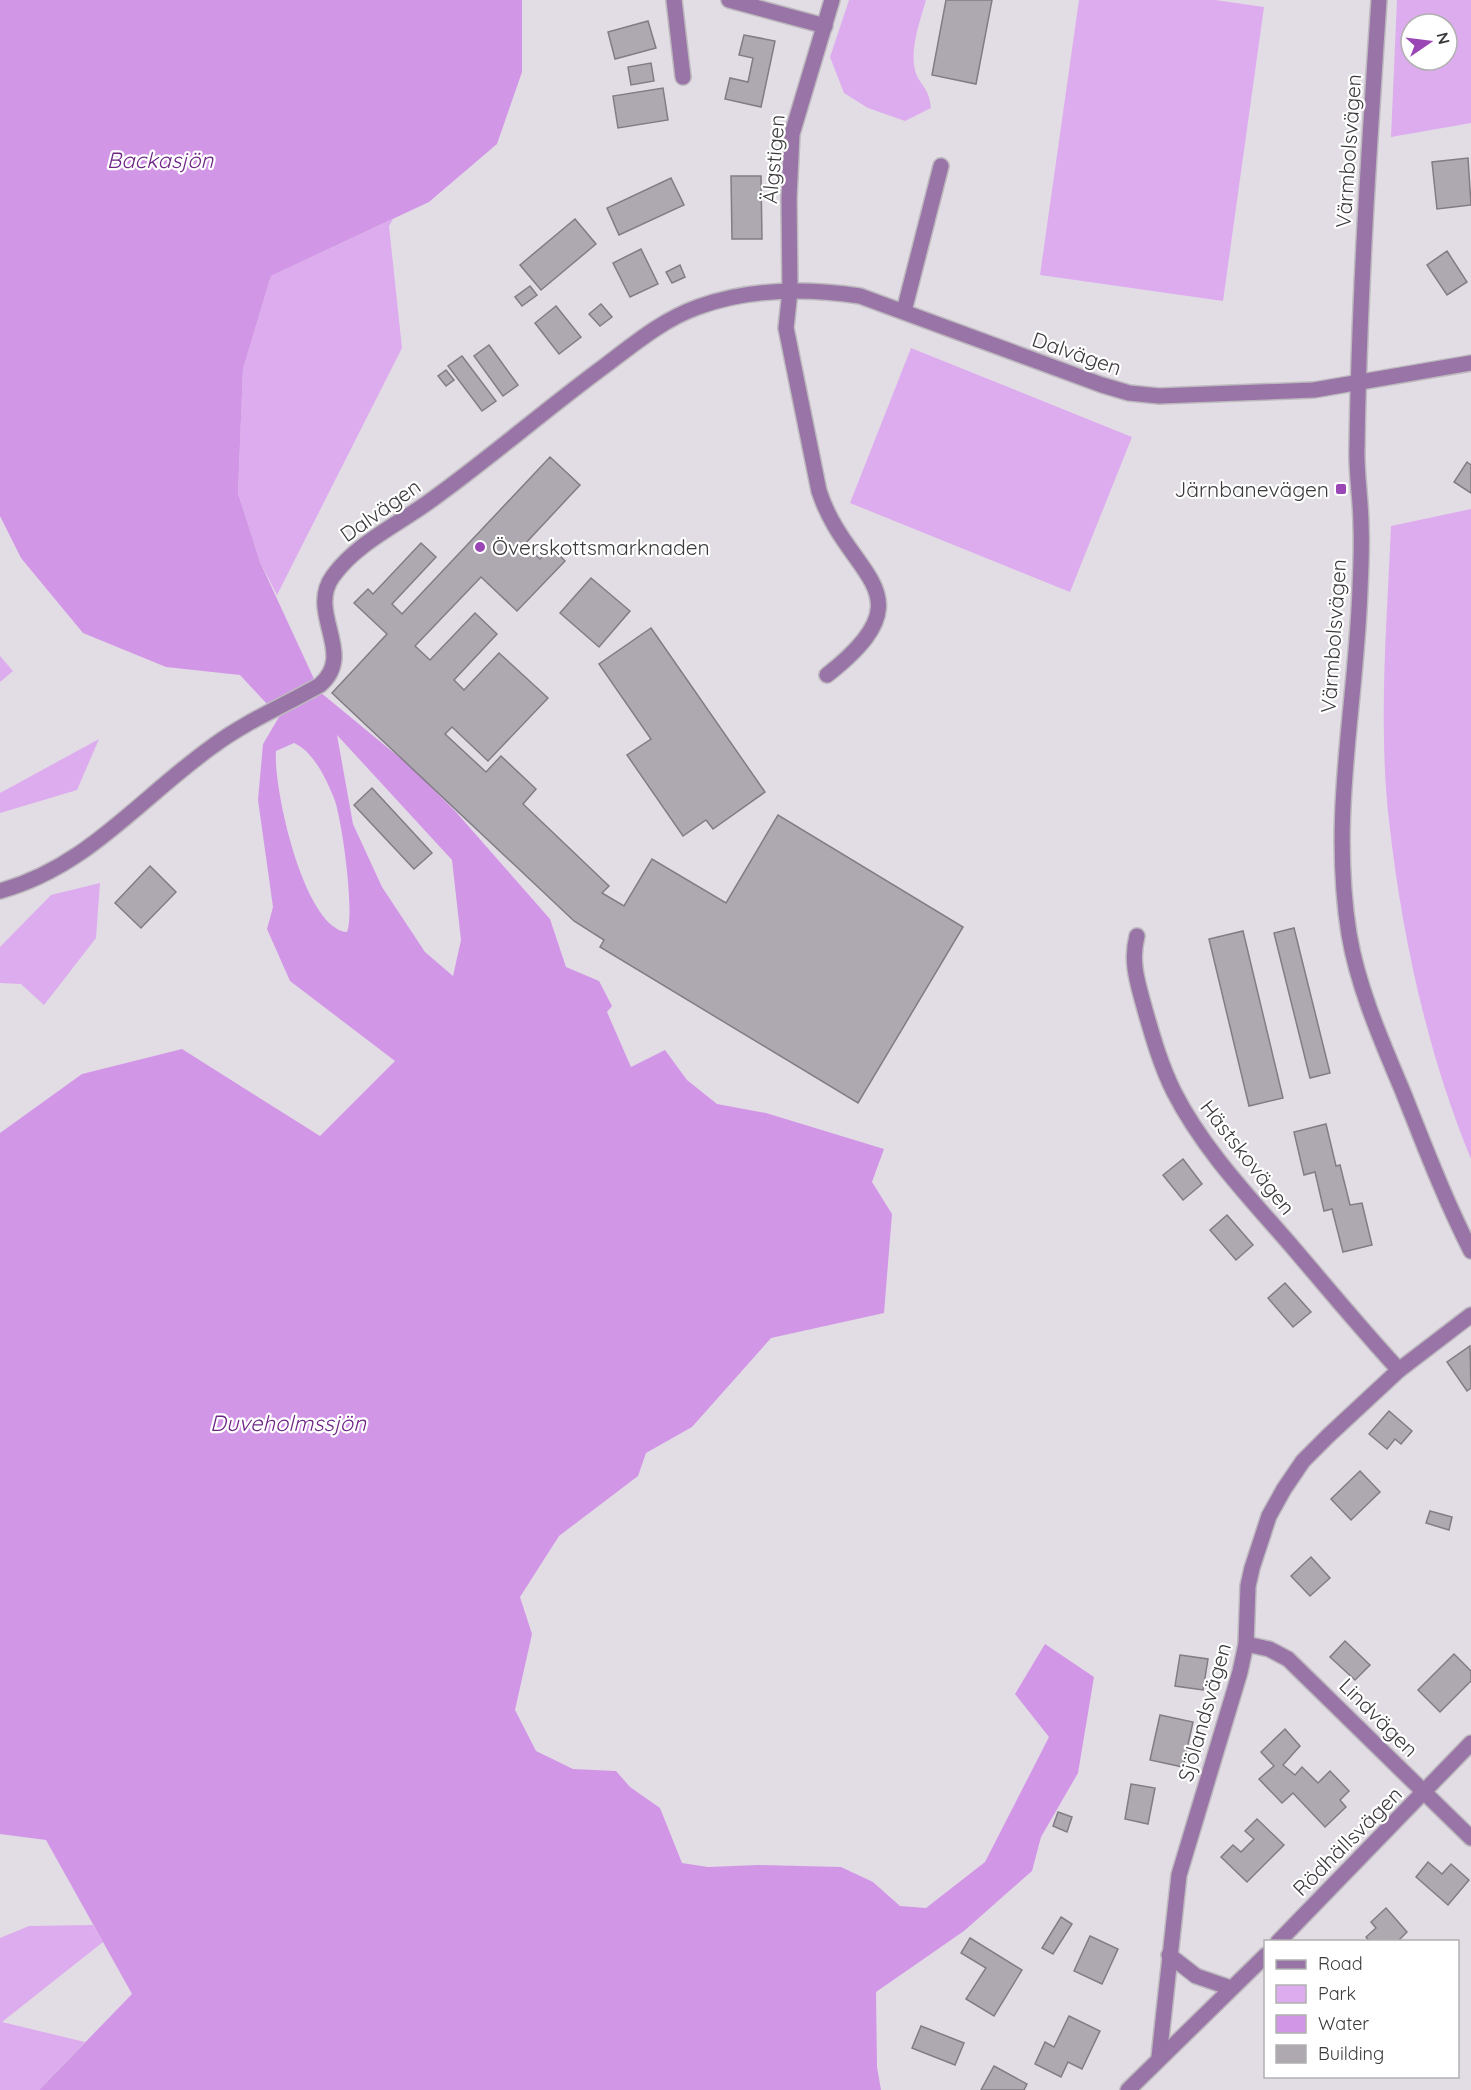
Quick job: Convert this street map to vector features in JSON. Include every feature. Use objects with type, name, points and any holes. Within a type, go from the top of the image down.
[{"type":"street","points":[[674,0],[683,77]]},
{"type":"street","points":[[729,0],[825,26]]},
{"type":"street","name":"Älgstigen","points":[[790,291],[789,198],[792,134],[832,0]]},
{"type":"street","name":"Värmbolsvägen","points":[[1379,0],[1364,223],[1357,452],[1361,526],[1360,589],[1357,648],[1342,780],[1343,886],[1350,939],[1367,999],[1427,1151],[1471,1251]]},
{"type":"street","points":[[904,311],[941,166]]},
{"type":"street","points":[[790,291],[787,336],[819,491],[826,513],[872,582],[880,606],[878,622],[868,636],[852,656],[827,675]]},
{"type":"street","name":"Dalvägen","points":[[0,891],[40,877],[77,857],[207,750],[234,732],[320,685],[332,675],[335,662],[323,603],[326,589],[346,559],[430,501],[649,333],[697,307],[757,293],[827,291],[860,296],[1062,371],[1129,393],[1197,396],[1314,390],[1359,383]]},
{"type":"street","points":[[1359,383],[1471,363]]},
{"type":"street","name":"Hästskovägen","points":[[1137,936],[1132,953],[1134,972],[1151,1030],[1162,1064],[1195,1127],[1237,1183],[1344,1310],[1399,1370]]},
{"type":"street","name":"Sjölandsvägen","points":[[1159,2057],[1179,1875],[1246,1644],[1248,1586],[1269,1516],[1284,1488],[1303,1461],[1328,1436],[1399,1370],[1471,1314]]},
{"type":"street","name":"Lindvägen","points":[[1246,1644],[1269,1649],[1288,1659],[1426,1791],[1471,1838]]},
{"type":"street","name":"Rödhällsvägen","points":[[1279,1940],[1471,1743]]},
{"type":"street","points":[[1169,1955],[1196,1976],[1231,1989]]},
{"type":"street","points":[[1128,2090],[1264,1956]]},
{"type":"green space","points":[[849,0],[926,0],[916,35],[914,62],[916,75],[926,90],[931,108],[905,121],[868,108],[844,93],[830,57]]},
{"type":"green space","points":[[1079,0],[1215,0],[1264,7],[1223,301],[1040,275]]},
{"type":"green space","points":[[1397,0],[1471,0],[1471,123],[1391,137]]},
{"type":"green space","points":[[393,219],[389,226],[402,348],[277,595],[260,562],[238,493],[243,369],[271,276]]},
{"type":"green space","points":[[911,348],[1132,437],[1070,592],[850,503]]},
{"type":"green space","points":[[1471,509],[1471,1159],[1441,1077],[1409,950],[1389,821],[1384,711],[1391,526]]},
{"type":"green space","points":[[0,656],[13,671],[0,682]]},
{"type":"green space","points":[[99,739],[77,790],[0,813],[0,793]]},
{"type":"green space","points":[[100,883],[96,938],[44,1005],[21,984],[0,983],[0,947],[51,895]]},
{"type":"green space","points":[[93,1925],[103,1942],[2,2022],[85,2042],[39,2090],[0,2090],[0,1938],[29,1926]]},
{"type":"water","name":"Duveholmssjön","points":[[0,0],[522,0],[522,72],[497,144],[429,202],[271,276],[243,369],[238,493],[260,562],[320,692],[411,767],[456,812],[550,919],[566,967],[599,981],[612,1006],[607,1012],[631,1067],[665,1050],[687,1080],[717,1104],[766,1113],[884,1149],[872,1182],[892,1214],[884,1313],[771,1338],[692,1427],[646,1453],[638,1476],[559,1536],[520,1597],[532,1634],[515,1710],[536,1751],[573,1769],[616,1771],[630,1787],[660,1808],[682,1863],[708,1867],[758,1865],[841,1867],[873,1882],[900,1906],[926,1908],[985,1862],[1049,1737],[1015,1694],[1045,1644],[1094,1677],[1078,1773],[1041,1837],[1032,1871],[964,1931],[876,1992],[877,2067],[881,2090],[39,2090],[132,1994],[46,1840],[0,1834],[0,1133],[82,1074],[182,1049],[320,1136],[395,1061],[290,981],[267,929],[273,907],[258,800],[263,744],[279,717],[240,675],[166,667],[83,633],[21,558],[0,516]],"holes":[[[337,735],[452,860],[461,940],[453,976],[425,952],[382,887],[353,824]],[[294,743],[313,759],[334,798],[344,845],[349,887],[347,932],[331,925],[317,908],[294,854],[276,769],[276,751]]]},
{"type":"building","points":[[946,0],[992,0],[976,84],[932,75]]},
{"type":"building","points":[[648,21],[656,48],[615,59],[608,32]]},
{"type":"building","points":[[744,35],[775,41],[761,107],[725,99],[730,78],[748,82],[753,58],[739,55]]},
{"type":"building","points":[[651,63],[654,81],[631,85],[628,67]]},
{"type":"building","points":[[663,88],[668,120],[618,128],[613,96]]},
{"type":"building","points":[[1468,158],[1471,205],[1437,209],[1432,162]]},
{"type":"building","points":[[731,176],[761,176],[762,239],[732,239]]},
{"type":"building","points":[[671,178],[684,205],[619,235],[607,208]]},
{"type":"building","points":[[575,219],[596,244],[541,290],[520,265]]},
{"type":"building","points":[[641,249],[658,284],[630,297],[613,263]]},
{"type":"building","points":[[1447,251],[1467,282],[1447,295],[1427,265]]},
{"type":"building","points":[[680,265],[685,277],[672,283],[666,272]]},
{"type":"building","points":[[530,286],[537,295],[522,306],[515,297]]},
{"type":"building","points":[[601,304],[612,317],[600,326],[589,314]]},
{"type":"building","points":[[556,306],[581,337],[559,354],[535,323]]},
{"type":"building","points":[[489,345],[518,385],[503,396],[474,356]]},
{"type":"building","points":[[462,356],[496,401],[482,411],[448,366]]},
{"type":"building","points":[[446,370],[454,380],[446,386],[438,376]]},
{"type":"building","points":[[550,457],[580,485],[524,545],[540,559],[551,547],[565,561],[517,611],[481,577],[415,646],[430,660],[475,613],[497,634],[454,680],[464,690],[499,653],[548,698],[488,761],[452,727],[445,734],[486,772],[501,756],[536,789],[523,804],[609,886],[602,893],[624,906],[652,859],[726,903],[778,815],[963,927],[858,1103],[600,947],[604,940],[574,921],[332,693],[387,634],[354,603],[368,589],[373,594],[421,543],[436,557],[392,604],[402,614]]},
{"type":"building","points":[[1467,462],[1471,465],[1471,493],[1454,482]]},
{"type":"building","points":[[591,578],[630,611],[599,647],[560,613]]},
{"type":"building","points":[[651,628],[765,792],[713,829],[706,820],[683,836],[627,755],[651,739],[599,664]]},
{"type":"building","points":[[372,788],[432,853],[414,869],[354,805]]},
{"type":"building","points":[[150,866],[176,892],[141,928],[115,903]]},
{"type":"building","points":[[1294,928],[1330,1073],[1310,1078],[1274,933]]},
{"type":"building","points":[[1243,931],[1283,1098],[1249,1106],[1209,939]]},
{"type":"building","points":[[1326,1124],[1336,1166],[1340,1165],[1350,1205],[1362,1203],[1372,1245],[1343,1252],[1332,1209],[1324,1211],[1315,1172],[1304,1175],[1294,1132]]},
{"type":"building","points":[[1183,1159],[1202,1184],[1183,1200],[1163,1175]]},
{"type":"building","points":[[1227,1215],[1253,1245],[1236,1260],[1210,1230]]},
{"type":"building","points":[[1285,1283],[1311,1312],[1293,1327],[1268,1298]]},
{"type":"building","points":[[1470,1346],[1471,1388],[1467,1391],[1447,1362]]},
{"type":"building","points":[[1389,1411],[1412,1431],[1401,1444],[1395,1439],[1387,1449],[1369,1434]]},
{"type":"building","points":[[1360,1471],[1380,1492],[1351,1520],[1331,1499]]},
{"type":"building","points":[[1430,1511],[1452,1517],[1449,1530],[1426,1523]]},
{"type":"building","points":[[1311,1557],[1330,1578],[1310,1596],[1291,1576]]},
{"type":"building","points":[[1345,1641],[1370,1665],[1355,1680],[1330,1657]]},
{"type":"building","points":[[1454,1654],[1471,1671],[1471,1681],[1440,1712],[1418,1690]]},
{"type":"building","points":[[1180,1655],[1208,1659],[1203,1690],[1175,1686]]},
{"type":"building","points":[[1160,1715],[1193,1722],[1183,1767],[1150,1760]]},
{"type":"building","points":[[1285,1729],[1300,1746],[1283,1765],[1295,1775],[1302,1767],[1318,1783],[1330,1771],[1349,1791],[1340,1800],[1346,1807],[1325,1827],[1293,1793],[1282,1803],[1259,1779],[1274,1766],[1261,1752]]},
{"type":"building","points":[[1131,1784],[1155,1788],[1148,1824],[1125,1819]]},
{"type":"building","points":[[1058,1812],[1072,1817],[1067,1832],[1053,1826]]},
{"type":"building","points":[[1257,1819],[1284,1845],[1247,1882],[1221,1857],[1233,1845],[1241,1852],[1254,1839],[1245,1831]]},
{"type":"building","points":[[1428,1862],[1442,1874],[1451,1864],[1469,1880],[1448,1905],[1416,1877]]},
{"type":"building","points":[[1386,1908],[1407,1932],[1399,1940],[1368,1940],[1366,1937],[1376,1928],[1371,1922]]},
{"type":"building","points":[[1061,1917],[1072,1924],[1053,1954],[1042,1948]]},
{"type":"building","points":[[1090,1936],[1118,1949],[1102,1984],[1074,1971]]},
{"type":"building","points":[[970,1938],[1022,1970],[994,2016],[966,1999],[986,1968],[961,1953]]},
{"type":"building","points":[[1069,2016],[1100,2031],[1082,2069],[1068,2062],[1061,2077],[1035,2064],[1045,2042],[1054,2047]]},
{"type":"building","points":[[921,2026],[964,2043],[955,2065],[912,2048]]},
{"type":"building","points":[[994,2066],[1027,2084],[1024,2090],[981,2090]]},
{"type":"place","name":"Järnbanevägen","points":[[1341,489]]},
{"type":"place","name":"Överskottsmarknaden","points":[[480,547]]},
{"type":"water label","name":"Backasjön","points":[[160,160]]}]
